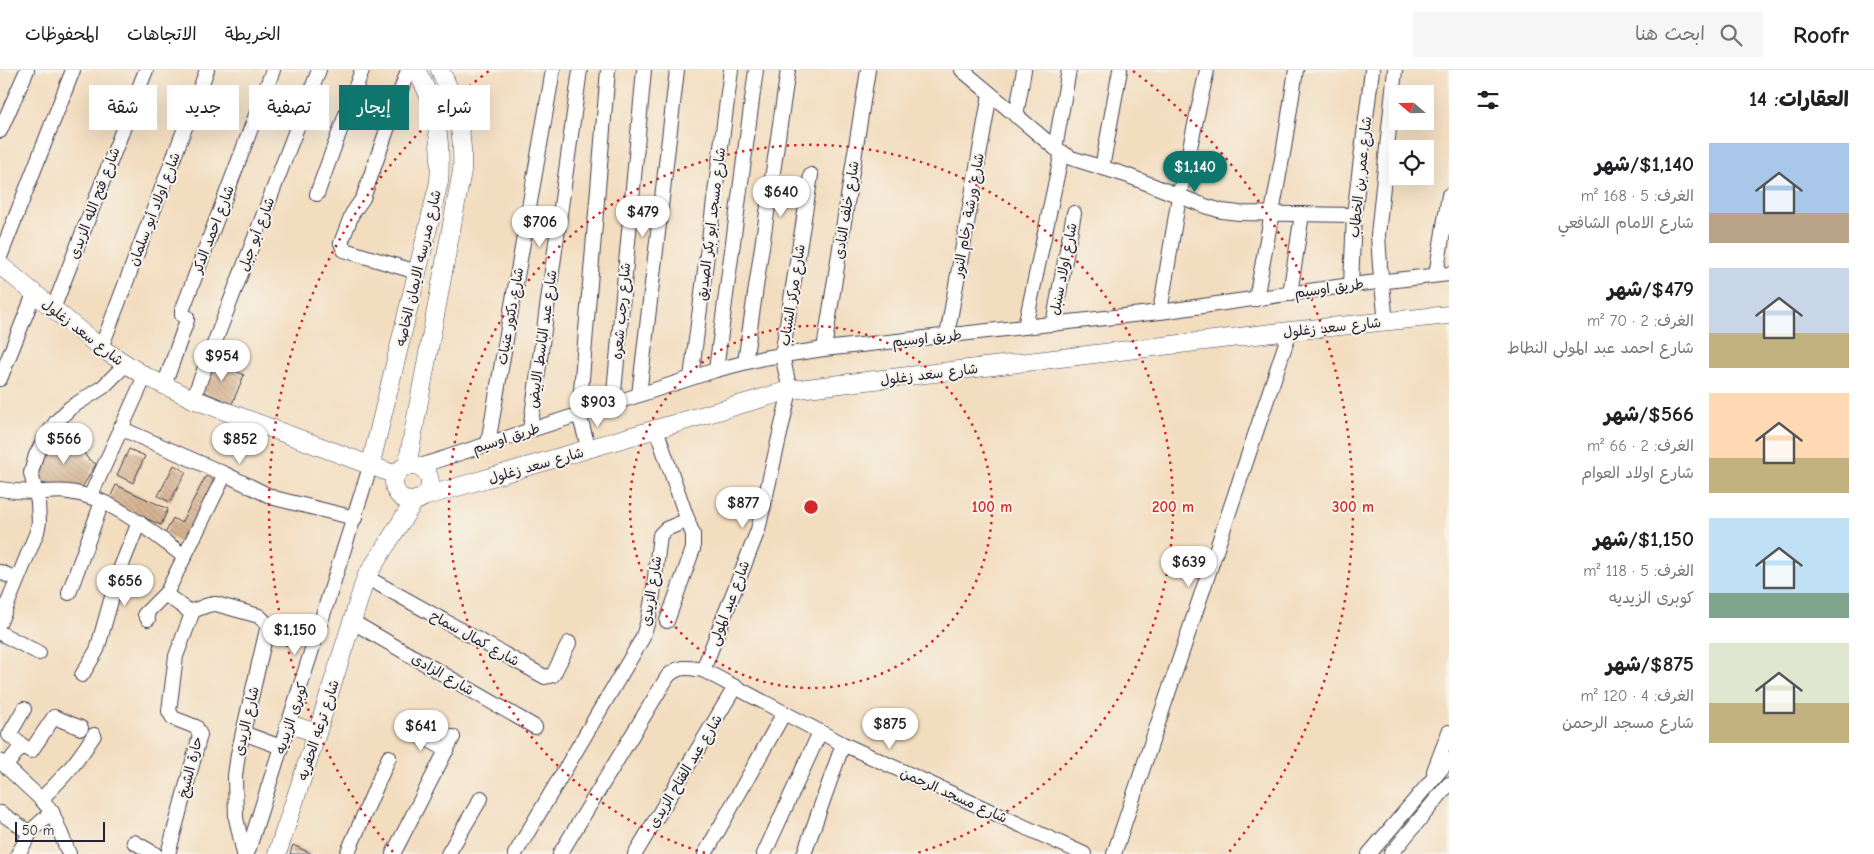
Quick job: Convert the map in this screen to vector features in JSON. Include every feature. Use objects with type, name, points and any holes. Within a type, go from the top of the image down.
[{"type":"street","points":[[0,131],[26,70]]},
{"type":"street","points":[[0,257],[73,70]]},
{"type":"street","name":"شارع فتح الله الزيدى","points":[[53,309],[146,70]]},
{"type":"street","name":"شارع اولاد أبو سلمان","points":[[101,348],[207,70]]},
{"type":"street","name":"شارع احمد الدكر","points":[[164,386],[188,320],[187,317],[182,315],[182,311],[273,70]]},
{"type":"street","name":"شارع أبو جبل","points":[[193,399],[319,70]]},
{"type":"street","points":[[317,194],[362,70]]},
{"type":"street","points":[[408,70],[362,198],[352,214],[342,247],[344,250],[417,272]]},
{"type":"street","name":"شارع مدرسه الايمان الخاصه","points":[[370,467],[439,182],[438,128],[428,93],[416,70]]},
{"type":"street","name":"شارع مدرسه الايمان الخاصه","points":[[408,469],[462,171],[463,153],[458,118],[454,102],[440,70]]},
{"type":"street","name":"شارع دكتور عنيات","points":[[488,443],[553,70]]},
{"type":"street","name":"شارع عبد الباسط الابيض","points":[[530,430],[580,70]]},
{"type":"street","points":[[589,450],[579,414],[608,70]]},
{"type":"street","name":"شارع رجب شعره","points":[[613,403],[644,70]]},
{"type":"street","points":[[639,395],[677,70]]},
{"type":"street","name":"شارع مسجد ابو بكر الصديق","points":[[692,378],[731,70]]},
{"type":"street","points":[[716,370],[756,70]]},
{"type":"street","points":[[745,362],[788,70]]},
{"type":"street","name":"شارع خلف النادى","points":[[824,349],[868,70]]},
{"type":"street","points":[[962,70],[974,74],[990,94],[1058,150],[1081,162],[1126,175],[1179,197],[1222,211],[1354,216]]},
{"type":"street","points":[[1016,116],[1024,70]]},
{"type":"street","points":[[1025,327],[1058,150],[1069,70]]},
{"type":"street","points":[[1102,168],[1120,70]]},
{"type":"street","points":[[1160,312],[1179,197],[1207,70]]},
{"type":"street","points":[[1256,299],[1296,70]]},
{"type":"street","name":"شارع عمر بن الخطاب","points":[[1351,285],[1354,216],[1372,70]]},
{"type":"street","name":"شارع عمر بن الخطاب","points":[[1386,316],[1378,250],[1395,70]]},
{"type":"street","name":"شارع ورشة رخام النور","points":[[946,336],[990,94]]},
{"type":"street","name":"شارع مركز الشباب","points":[[782,355],[811,175]]},
{"type":"street","points":[[1443,274],[1449,195]]},
{"type":"street","name":"شارع اولاد سنبل","points":[[1053,324],[1074,213]]},
{"type":"street","points":[[1290,294],[1302,214]]},
{"type":"street","name":"شارع سعد زغلول","points":[[0,265],[101,348],[125,365],[164,386],[370,467],[408,469]]},
{"type":"street","name":"طريق اوسيم","points":[[408,469],[716,370],[782,355],[1160,312],[1351,285],[1382,288],[1443,274]]},
{"type":"street","points":[[413,290],[439,296]]},
{"type":"street","points":[[0,379],[34,294]]},
{"type":"street","name":"شارع سعد زغلول","points":[[419,499],[790,390],[1290,331],[1386,316],[1449,315]]},
{"type":"street","points":[[1114,854],[1290,331]]},
{"type":"street","points":[[782,355],[790,390]]},
{"type":"street","points":[[0,622],[37,532],[39,512],[31,473],[36,455],[56,422],[70,408],[104,387],[125,365]]},
{"type":"street","points":[[69,593],[96,499],[120,428],[145,376]]},
{"type":"street","name":"شارع عبد المولى","points":[[697,669],[758,530],[790,390]]},
{"type":"street","points":[[120,428],[225,474],[274,498],[355,518]]},
{"type":"street","points":[[656,429],[693,534],[692,549],[667,621]]},
{"type":"street","name":"كوبرى الزيديه","points":[[245,854],[289,724],[370,467]]},
{"type":"street","points":[[408,469],[426,470],[430,480],[429,489],[419,499],[409,500],[400,495],[395,486],[408,469]]},
{"type":"street","points":[[148,619],[145,614],[167,592],[225,474]]},
{"type":"street","points":[[0,489],[71,492],[96,499],[139,522],[184,556]]},
{"type":"street","name":"شارع ترعه الحفريه","points":[[277,854],[366,577],[419,499]]},
{"type":"street","name":"شارع الزيدى","points":[[515,854],[642,639],[648,621],[653,594],[660,536],[666,529],[688,520]]},
{"type":"street","points":[[82,675],[91,663],[97,650],[119,572],[139,522]]},
{"type":"street","points":[[0,572],[17,579]]},
{"type":"street","name":"شارع كمال سماح","points":[[366,577],[545,677],[553,675],[569,642]]},
{"type":"street","points":[[167,592],[168,597],[189,611],[193,611]]},
{"type":"street","name":"شارع الزيدى","points":[[193,611],[210,604],[216,604],[259,616],[267,624],[268,629],[243,733],[235,776],[236,818],[245,854]]},
{"type":"street","name":"حارة الشيخ","points":[[168,854],[200,735],[196,726],[173,718],[169,711],[176,656],[193,611]]},
{"type":"street","name":"شارع الزادى","points":[[351,621],[535,727]]},
{"type":"street","points":[[0,634],[39,653]]},
{"type":"street","points":[[560,854],[668,676],[674,670],[682,667],[697,669]]},
{"type":"street","name":"شارع مسجد الرحمن","points":[[697,669],[843,744],[1084,854]]},
{"type":"street","name":"شارع عبد الفتاح الزيدى","points":[[635,854],[735,687]]},
{"type":"street","points":[[24,709],[9,735],[31,752],[54,717],[81,728]]},
{"type":"street","points":[[705,854],[784,713]]},
{"type":"street","points":[[289,724],[317,733]]},
{"type":"street","points":[[393,854],[450,743],[410,730]]},
{"type":"street","points":[[764,854],[820,732]]},
{"type":"street","points":[[1430,782],[1449,732]]},
{"type":"street","points":[[243,733],[281,747]]},
{"type":"street","points":[[41,799],[69,772],[94,735]]},
{"type":"street","points":[[804,854],[843,744]]},
{"type":"street","points":[[21,745],[3,764],[41,799],[52,812],[69,854]]},
{"type":"street","points":[[347,854],[389,757]]},
{"type":"street","points":[[1369,854],[1449,760]]},
{"type":"street","points":[[1391,854],[1449,784]]},
{"type":"street","points":[[448,854],[481,798]]},
{"type":"street","points":[[18,854],[30,833],[52,812]]},
{"type":"street","points":[[1,813],[30,833]]},
{"type":"street","points":[[134,842],[155,854]]},
{"type":"building","points":[[211,359],[244,375],[232,404],[200,390]]},
{"type":"building","points":[[57,430],[79,445],[88,459],[96,464],[80,491],[41,483],[37,485],[33,473]]},
{"type":"building","points":[[129,449],[145,456],[133,483],[117,475]]},
{"type":"building","points":[[174,465],[186,472],[170,502],[158,496]]},
{"type":"building","points":[[206,476],[218,482],[184,545],[165,534],[173,518],[181,523]]},
{"type":"building","points":[[116,485],[168,509],[161,525],[108,502]]},
{"type":"building","points":[[293,845],[312,854],[290,854]]}]
